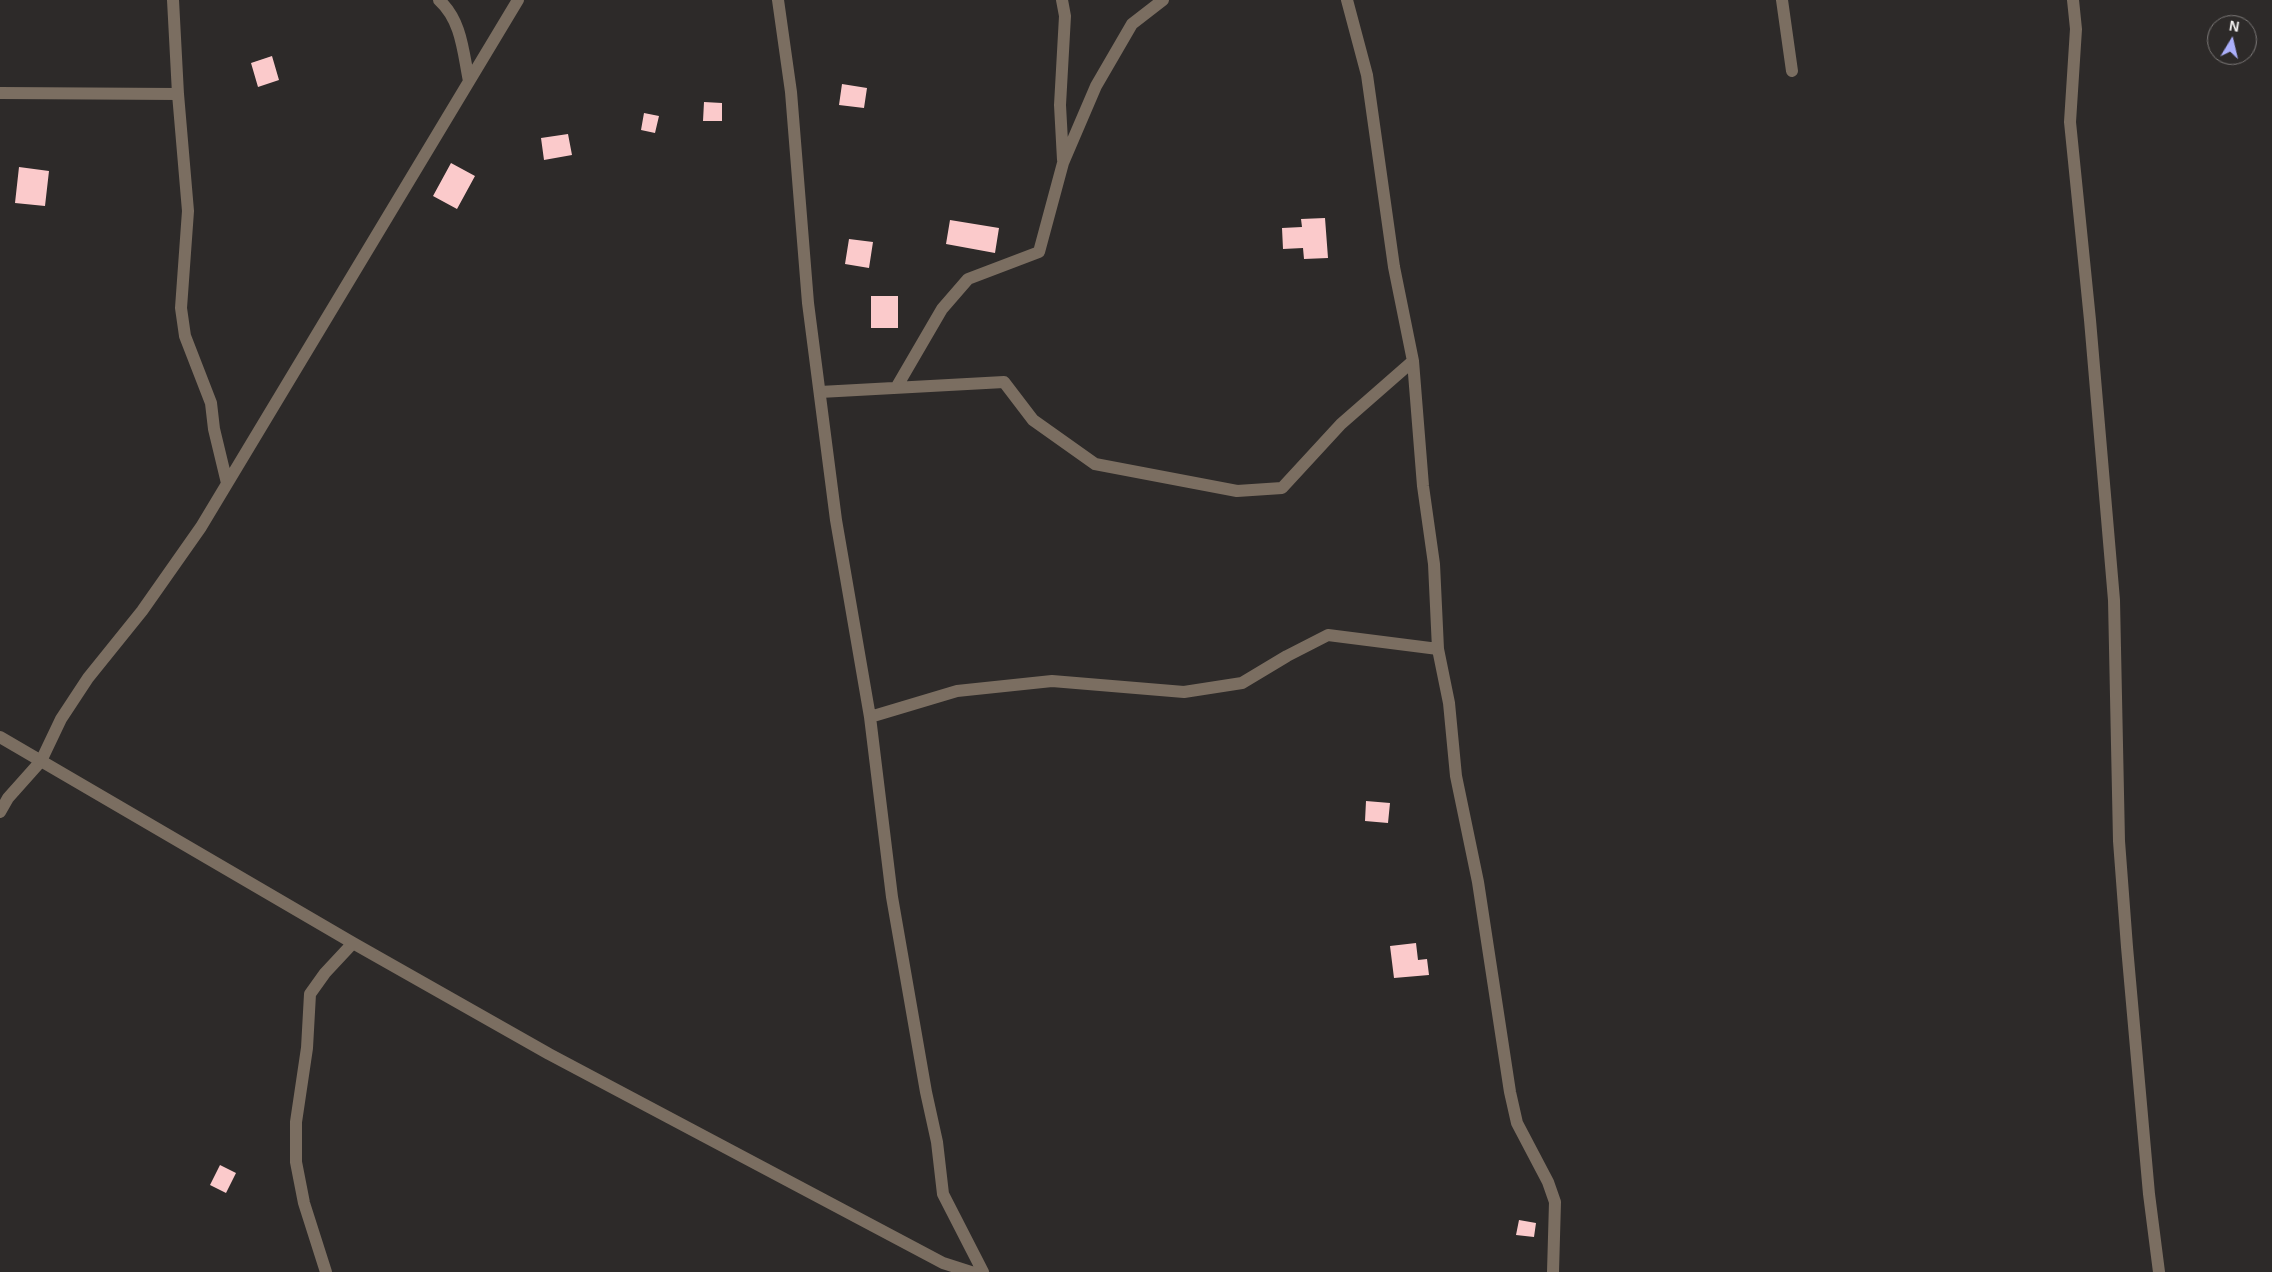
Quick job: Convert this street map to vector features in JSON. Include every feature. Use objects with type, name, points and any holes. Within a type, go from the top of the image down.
[{"type":"street","points":[[173,0],[178,94],[188,211],[181,308],[185,336],[211,404],[214,429],[227,483]]},
{"type":"street","points":[[439,0],[450,12],[458,26],[469,81]]},
{"type":"street","points":[[0,812],[8,798],[41,761],[61,719],[88,678],[142,611],[201,527],[518,0]]},
{"type":"street","points":[[778,0],[791,92],[808,303],[836,520],[870,717],[892,897],[926,1092],[937,1142],[943,1194],[983,1272]]},
{"type":"street","points":[[1062,0],[1065,16],[1060,105],[1063,163]]},
{"type":"street","points":[[896,388],[942,309],[968,279],[1039,252],[1063,163],[1096,86],[1132,24],[1163,0]]},
{"type":"street","points":[[1347,0],[1367,75],[1394,267],[1413,361],[1423,486],[1434,564],[1438,649],[1448,703],[1456,776],[1478,882],[1510,1092],[1517,1123],[1548,1182],[1554,1202],[1553,1272]]},
{"type":"street","points":[[1782,0],[1792,72]]},
{"type":"street","points":[[2073,0],[2076,29],[2070,122],[2090,320],[2114,600],[2119,841],[2149,1194],[2159,1272]]},
{"type":"street","points":[[0,92],[178,94]]},
{"type":"street","points":[[820,392],[1004,382],[1033,420],[1095,464],[1237,492],[1282,488],[1341,424],[1413,361]]},
{"type":"street","points":[[870,717],[957,691],[1052,681],[1184,692],[1242,683],[1287,656],[1328,635],[1438,649]]},
{"type":"street","points":[[0,737],[353,943],[549,1054],[944,1268],[971,1272]]},
{"type":"street","points":[[326,1272],[304,1202],[299,1178],[296,1162],[296,1122],[307,1048],[310,994],[325,973],[353,943]]},
{"type":"building","points":[[272,56],[279,80],[258,87],[251,63]]},
{"type":"building","points":[[842,84],[867,88],[864,108],[839,105]]},
{"type":"building","points":[[704,102],[722,103],[722,121],[703,121]]},
{"type":"building","points":[[644,113],[659,116],[655,133],[641,130]]},
{"type":"building","points":[[568,134],[572,155],[544,160],[541,138]]},
{"type":"building","points":[[451,163],[475,176],[457,209],[433,196]]},
{"type":"building","points":[[19,167],[49,171],[45,206],[15,203]]},
{"type":"building","points":[[1325,218],[1328,258],[1304,259],[1303,248],[1283,249],[1282,228],[1302,227],[1301,219]]},
{"type":"building","points":[[950,220],[999,228],[995,253],[946,244]]},
{"type":"building","points":[[849,239],[873,242],[869,268],[845,264]]},
{"type":"building","points":[[871,296],[898,296],[898,328],[871,328]]},
{"type":"building","points":[[1366,801],[1390,803],[1388,823],[1365,821]]},
{"type":"building","points":[[1416,943],[1418,960],[1427,959],[1429,975],[1394,978],[1390,946]]},
{"type":"building","points":[[220,1165],[236,1173],[226,1193],[210,1185]]},
{"type":"building","points":[[1519,1220],[1536,1223],[1534,1237],[1516,1235]]}]
